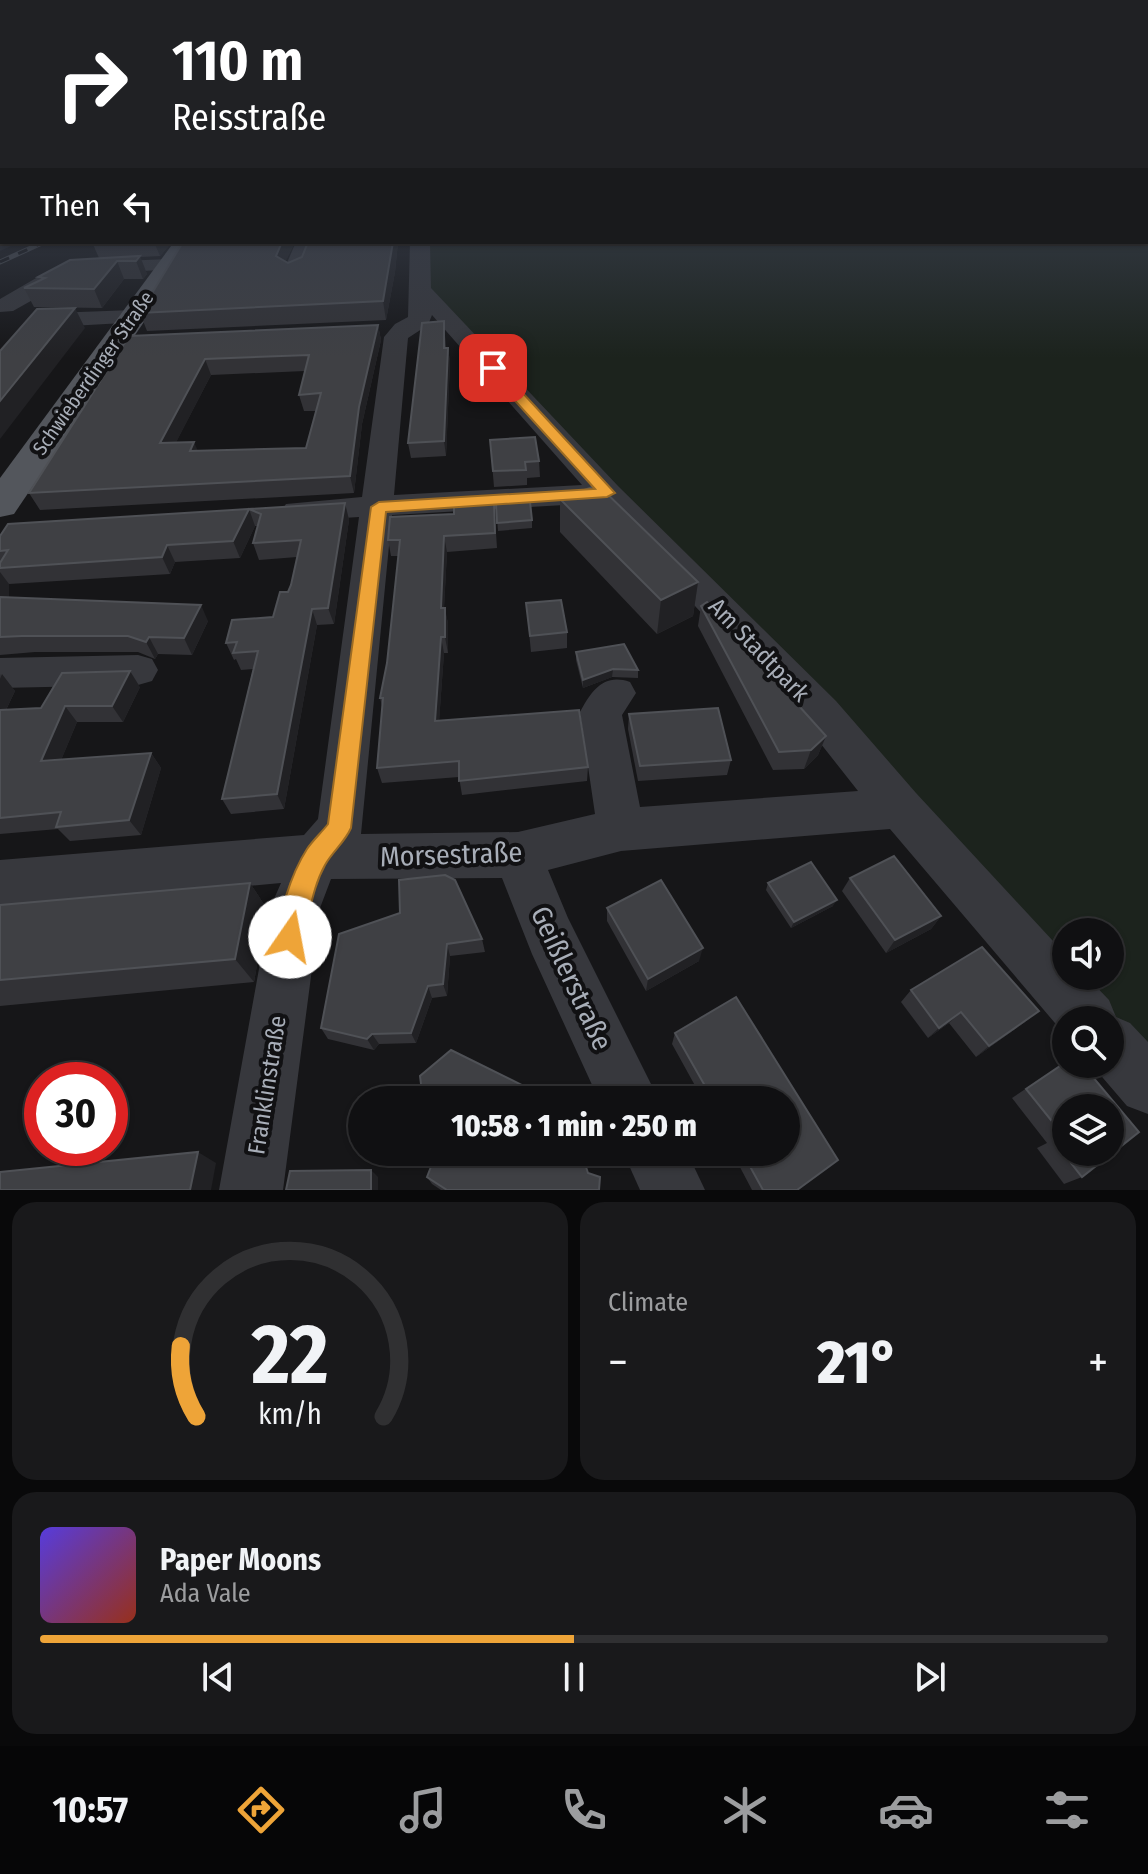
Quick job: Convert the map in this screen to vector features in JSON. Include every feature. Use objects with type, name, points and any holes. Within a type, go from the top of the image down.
[{"type":"main road","name":"Schwieberdinger Straße","points":[[9,518],[131,333],[182,248]]},
{"type":"street","points":[[294,272],[304,248]]},
{"type":"street","name":"Franklinstraße","points":[[388,330],[420,320],[420,248]]},
{"type":"street","points":[[5,306],[74,269],[169,265]]},
{"type":"street","name":"Am Stadtpark","points":[[420,289],[607,493],[821,713],[900,808],[1077,1006]]},
{"type":"street","points":[[53,320],[131,333]]},
{"type":"street","points":[[388,330],[454,326]]},
{"type":"street","name":"Franklinstraße","points":[[251,1190],[295,908],[316,857],[340,828],[396,337],[388,330]]},
{"type":"street","points":[[273,512],[607,493]]},
{"type":"street","points":[[0,673],[138,670]]},
{"type":"street","points":[[616,693],[601,712],[621,830]]},
{"type":"street","name":"Morsestraße","points":[[0,884],[316,857],[518,855],[621,830],[900,808]]},
{"type":"street","name":"Geißlerstraße","points":[[518,855],[550,936],[622,1086]]},
{"type":"street","points":[[1124,1058],[1148,1085]]},
{"type":"street","points":[[661,1166],[673,1190]]},
{"type":"shaded area","points":[[425,248],[1148,248],[1148,1059],[1124,1032],[1124,1006],[1100,1006],[1086,990],[1124,990],[1124,918],[1052,918],[1052,953],[425,286]]},
{"type":"building","points":[[180,248],[280,248],[276,256],[288,263],[302,257],[306,248],[392,248],[383,301],[140,313]]},
{"type":"building","points":[[140,256],[136,261],[117,261],[94,289],[24,288],[70,260]]},
{"type":"building","points":[[75,308],[0,401],[0,351],[37,309]]},
{"type":"building","points":[[444,321],[444,348],[448,348],[444,441],[408,443],[422,323]]},
{"type":"building","points":[[378,325],[359,407],[350,476],[29,493],[129,336]],"holes":[[[309,355],[299,395],[321,393],[306,448],[190,451],[194,442],[160,443],[205,359]]]},
{"type":"building","points":[[535,437],[539,461],[525,462],[526,470],[493,471],[490,440]]},
{"type":"building","points":[[598,485],[698,582],[661,600],[560,499]]},
{"type":"building","points":[[494,502],[495,533],[444,536],[441,608],[445,608],[445,637],[441,637],[435,721],[579,710],[588,767],[459,781],[459,761],[377,768],[383,698],[380,698],[387,663],[400,540],[388,540],[390,517],[454,514],[454,505]]},
{"type":"building","points":[[530,502],[532,520],[497,523],[496,504]]},
{"type":"building","points":[[345,503],[328,608],[312,609],[277,794],[222,799],[258,651],[233,653],[237,642],[226,643],[232,620],[273,617],[280,592],[288,592],[291,585],[301,540],[253,543],[261,514],[249,509],[233,541],[167,545],[162,557],[0,568],[8,550],[0,551],[0,536],[8,524]]},
{"type":"building","points":[[0,597],[201,605],[184,638],[149,637],[146,642],[128,636],[0,637]]},
{"type":"building","points":[[561,600],[567,632],[530,636],[526,603]]},
{"type":"building","points":[[707,602],[776,674],[772,676],[826,736],[811,750],[779,752],[701,606]]},
{"type":"building","points":[[624,644],[638,670],[613,669],[583,680],[576,652]]},
{"type":"building","points":[[130,671],[112,706],[65,706],[41,761],[151,753],[129,820],[56,827],[61,812],[0,818],[0,710],[41,708],[62,673]]},
{"type":"building","points":[[718,708],[731,760],[640,766],[629,714]]},
{"type":"building","points":[[894,856],[941,916],[895,940],[850,878]]},
{"type":"building","points":[[811,862],[837,900],[794,922],[768,883]]},
{"type":"building","points":[[445,875],[455,880],[482,939],[447,944],[443,984],[428,986],[411,1033],[372,1034],[367,1039],[321,1028],[339,934],[400,913],[399,880]]},
{"type":"building","points":[[661,880],[703,948],[648,979],[607,908]]},
{"type":"building","points":[[250,883],[235,959],[0,980],[0,905]]},
{"type":"building","points":[[982,947],[1039,1011],[989,1046],[961,1012],[939,1028],[911,990]]},
{"type":"building","points":[[736,997],[792,1086],[705,1086],[675,1033]]},
{"type":"building","points":[[451,1050],[524,1086],[421,1086],[420,1076]]},
{"type":"building","points":[[1052,1071],[1052,1078],[1094,1078],[1107,1094],[1052,1094],[1052,1121],[1026,1089]]},
{"type":"building","points":[[800,1099],[838,1160],[797,1190],[763,1190],[750,1166],[800,1166]]},
{"type":"building","points":[[1124,1114],[1139,1132],[1124,1144]]},
{"type":"building","points":[[198,1152],[190,1190],[0,1190],[0,1172],[59,1166],[128,1166],[128,1159]]},
{"type":"building","points":[[431,1166],[586,1166],[588,1173],[600,1177],[599,1190],[447,1190],[427,1177]]},
{"type":"building","points":[[1073,1166],[1096,1166],[1082,1177]]},
{"type":"building","points":[[371,1170],[371,1190],[286,1190],[290,1171]]},
{"type":"railway","points":[[0,262],[32,248]]},
{"type":"route","points":[[290,937],[295,908],[316,857],[340,828],[379,507],[607,493],[493,368]]}]
